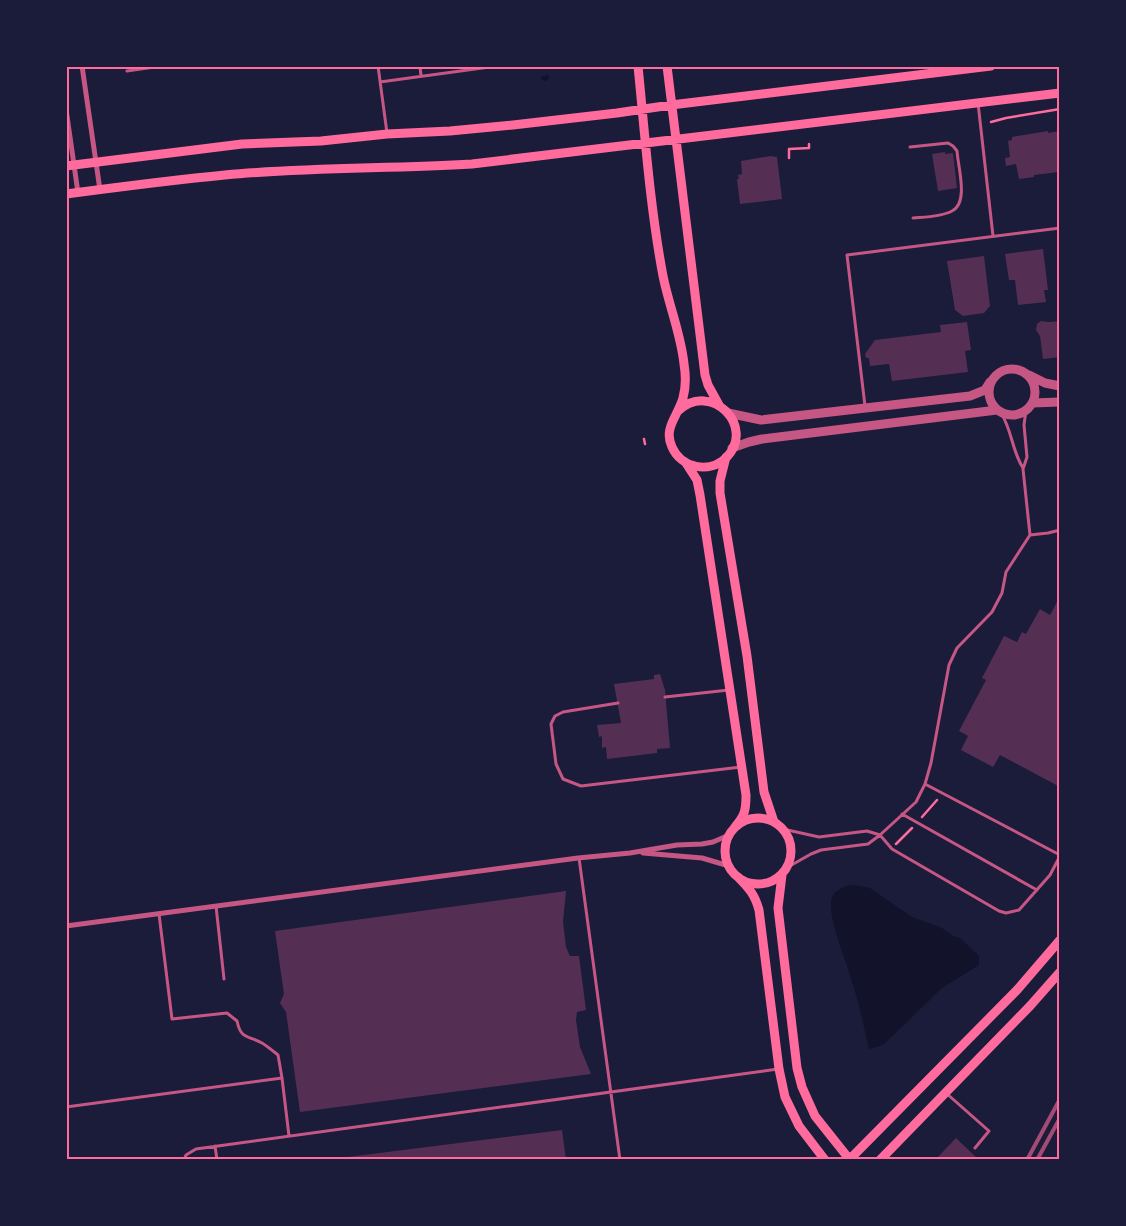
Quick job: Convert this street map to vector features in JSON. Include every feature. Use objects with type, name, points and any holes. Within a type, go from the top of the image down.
[{"type":"main road","points":[[638,66],[648,165],[663,276],[684,362],[685,388],[678,411],[670,427],[669,439],[676,455],[686,463],[696,467],[707,467],[718,463],[726,457],[732,448],[735,430],[733,420],[719,405],[704,375],[667,66]]},
{"type":"main road","points":[[70,165],[215,146],[321,141],[387,134],[513,126],[671,104],[991,66]]},
{"type":"main road","points":[[66,194],[225,174],[415,168],[472,164],[1060,93]]},
{"type":"main road","points":[[678,411],[687,404],[697,401],[708,401],[719,405]]},
{"type":"main road","points":[[726,457],[720,481],[720,493],[747,656],[764,792],[774,822]]},
{"type":"main road","points":[[686,463],[696,480],[700,495],[742,767],[746,805],[744,817],[729,835],[725,856],[728,866],[750,888],[759,910],[779,1069],[785,1097],[799,1126],[824,1160]]},
{"type":"main road","points":[[735,827],[744,821],[764,818],[784,829],[789,838],[792,848],[791,858],[785,871],[778,908],[797,1068],[802,1087],[815,1116],[850,1160],[1017,990],[1060,940]]},
{"type":"main road","points":[[738,878],[746,882],[765,884],[774,880],[785,871]]},
{"type":"main road","points":[[880,1160],[1030,1006],[1060,972]]},
{"type":"street","points":[[82,66],[100,190]]},
{"type":"street","points":[[66,109],[70,165],[78,193]]},
{"type":"street","points":[[728,413],[760,420],[970,396],[985,390],[1001,371],[1015,368],[1045,383],[1060,386]]},
{"type":"street","points":[[1028,375],[1033,381],[1035,389],[1035,396],[1029,407]]},
{"type":"street","points":[[990,382],[989,397],[999,411]]},
{"type":"street","points":[[732,448],[762,439],[999,411],[1011,415],[1019,414],[1029,407],[1060,402]]},
{"type":"street","points":[[66,926],[578,858],[630,853],[677,845],[713,842],[729,835]]},
{"type":"street","points":[[630,853],[702,858],[728,866]]},
{"type":"lane","points":[[127,71],[161,66]]},
{"type":"lane","points":[[378,66],[387,134]]},
{"type":"lane","points":[[420,66],[421,76]]},
{"type":"lane","points":[[380,82],[468,68],[497,66]]},
{"type":"lane","points":[[978,103],[992,236]]},
{"type":"lane","points":[[910,147],[948,143],[953,146],[957,151],[962,195],[958,207],[952,212],[913,218]]},
{"type":"lane","points":[[865,408],[847,255],[1060,228]]},
{"type":"lane","points":[[785,871],[811,854],[821,850],[868,844],[916,802],[925,784],[932,756],[948,665],[956,648],[992,612],[1002,593],[1006,572],[1030,535],[1023,469],[1027,457],[1024,425],[1029,407]]},
{"type":"lane","points":[[999,411],[1007,422],[1016,458],[1023,469]]},
{"type":"lane","points":[[1030,535],[1060,530]]},
{"type":"lane","points":[[665,698],[729,690]]},
{"type":"lane","points":[[618,704],[563,712],[554,716],[552,724],[556,764],[563,779],[581,786],[742,767]]},
{"type":"lane","points":[[784,829],[819,837],[867,831],[880,835],[892,849],[999,911],[1006,913],[1019,910],[1050,875],[1060,856],[925,784]]},
{"type":"lane","points":[[902,814],[1037,890]]},
{"type":"lane","points":[[578,858],[620,1160]]},
{"type":"lane","points":[[216,906],[224,979]]},
{"type":"lane","points":[[159,913],[172,1019],[227,1012],[237,1021],[239,1031],[244,1036],[261,1042],[278,1055],[289,1136]]},
{"type":"lane","points":[[184,1160],[186,1155],[196,1149],[215,1146],[779,1069]]},
{"type":"lane","points":[[66,1107],[282,1078]]},
{"type":"lane","points":[[946,1093],[989,1131],[975,1148]]},
{"type":"lane","points":[[215,1146],[217,1160]]},
{"type":"path","points":[[991,122],[1060,109]]},
{"type":"path","points":[[789,158],[788,149],[809,148],[809,144]]},
{"type":"path","points":[[644,438],[645,444]]},
{"type":"path","points":[[922,817],[937,800]]},
{"type":"path","points":[[896,845],[902,836],[913,828]]},
{"type":"shaded area","points":[[853,885],[870,888],[912,917],[942,928],[953,936],[960,938],[979,956],[979,965],[942,988],[883,1045],[869,1049],[858,1001],[831,910],[833,895],[842,888]]},
{"type":"building","points":[[1048,131],[1048,133],[1060,131],[1059,172],[1019,179],[1016,164],[1006,166],[1005,158],[1010,157],[1008,141],[1012,140],[1012,137]]},
{"type":"building","points":[[945,152],[945,154],[953,153],[957,188],[938,191],[932,154]]},
{"type":"building","points":[[770,156],[777,157],[782,199],[740,204],[737,179],[739,179],[738,175],[742,174],[741,161]]},
{"type":"building","points":[[1043,249],[1048,290],[1044,290],[1046,302],[1018,305],[1015,280],[1009,280],[1005,254]]},
{"type":"building","points":[[984,256],[990,306],[984,313],[963,316],[955,310],[947,261]]},
{"type":"building","points":[[1041,321],[1060,321],[1060,357],[1043,359],[1040,336],[1036,330],[1037,324]]},
{"type":"building","points":[[967,322],[971,350],[965,351],[968,372],[892,381],[889,364],[870,366],[869,358],[866,358],[865,354],[875,340],[941,332],[940,325]]},
{"type":"building","points":[[1058,600],[1060,600],[1060,787],[1000,755],[993,767],[961,750],[968,736],[959,731],[986,680],[982,678],[1004,636],[1017,642],[1022,632],[1026,634],[1040,609],[1050,615]]},
{"type":"building","points":[[660,674],[665,690],[670,748],[657,749],[657,753],[607,759],[606,747],[602,748],[602,736],[599,737],[597,725],[621,723],[614,684],[654,679],[654,675]]},
{"type":"building","points":[[566,891],[563,922],[566,947],[570,956],[579,956],[586,1010],[577,1012],[576,1020],[580,1047],[591,1074],[300,1112],[286,1012],[280,1003],[284,994],[275,931]]},
{"type":"building","points":[[562,1130],[566,1160],[332,1160],[332,1159]]},
{"type":"building","points":[[956,1138],[979,1160],[935,1160]]},
{"type":"waterway","points":[[543,78],[547,77]]},
{"type":"railway","points":[[1027,1160],[1060,1099]]},
{"type":"railway","points":[[1037,1160],[1060,1118]]}]
